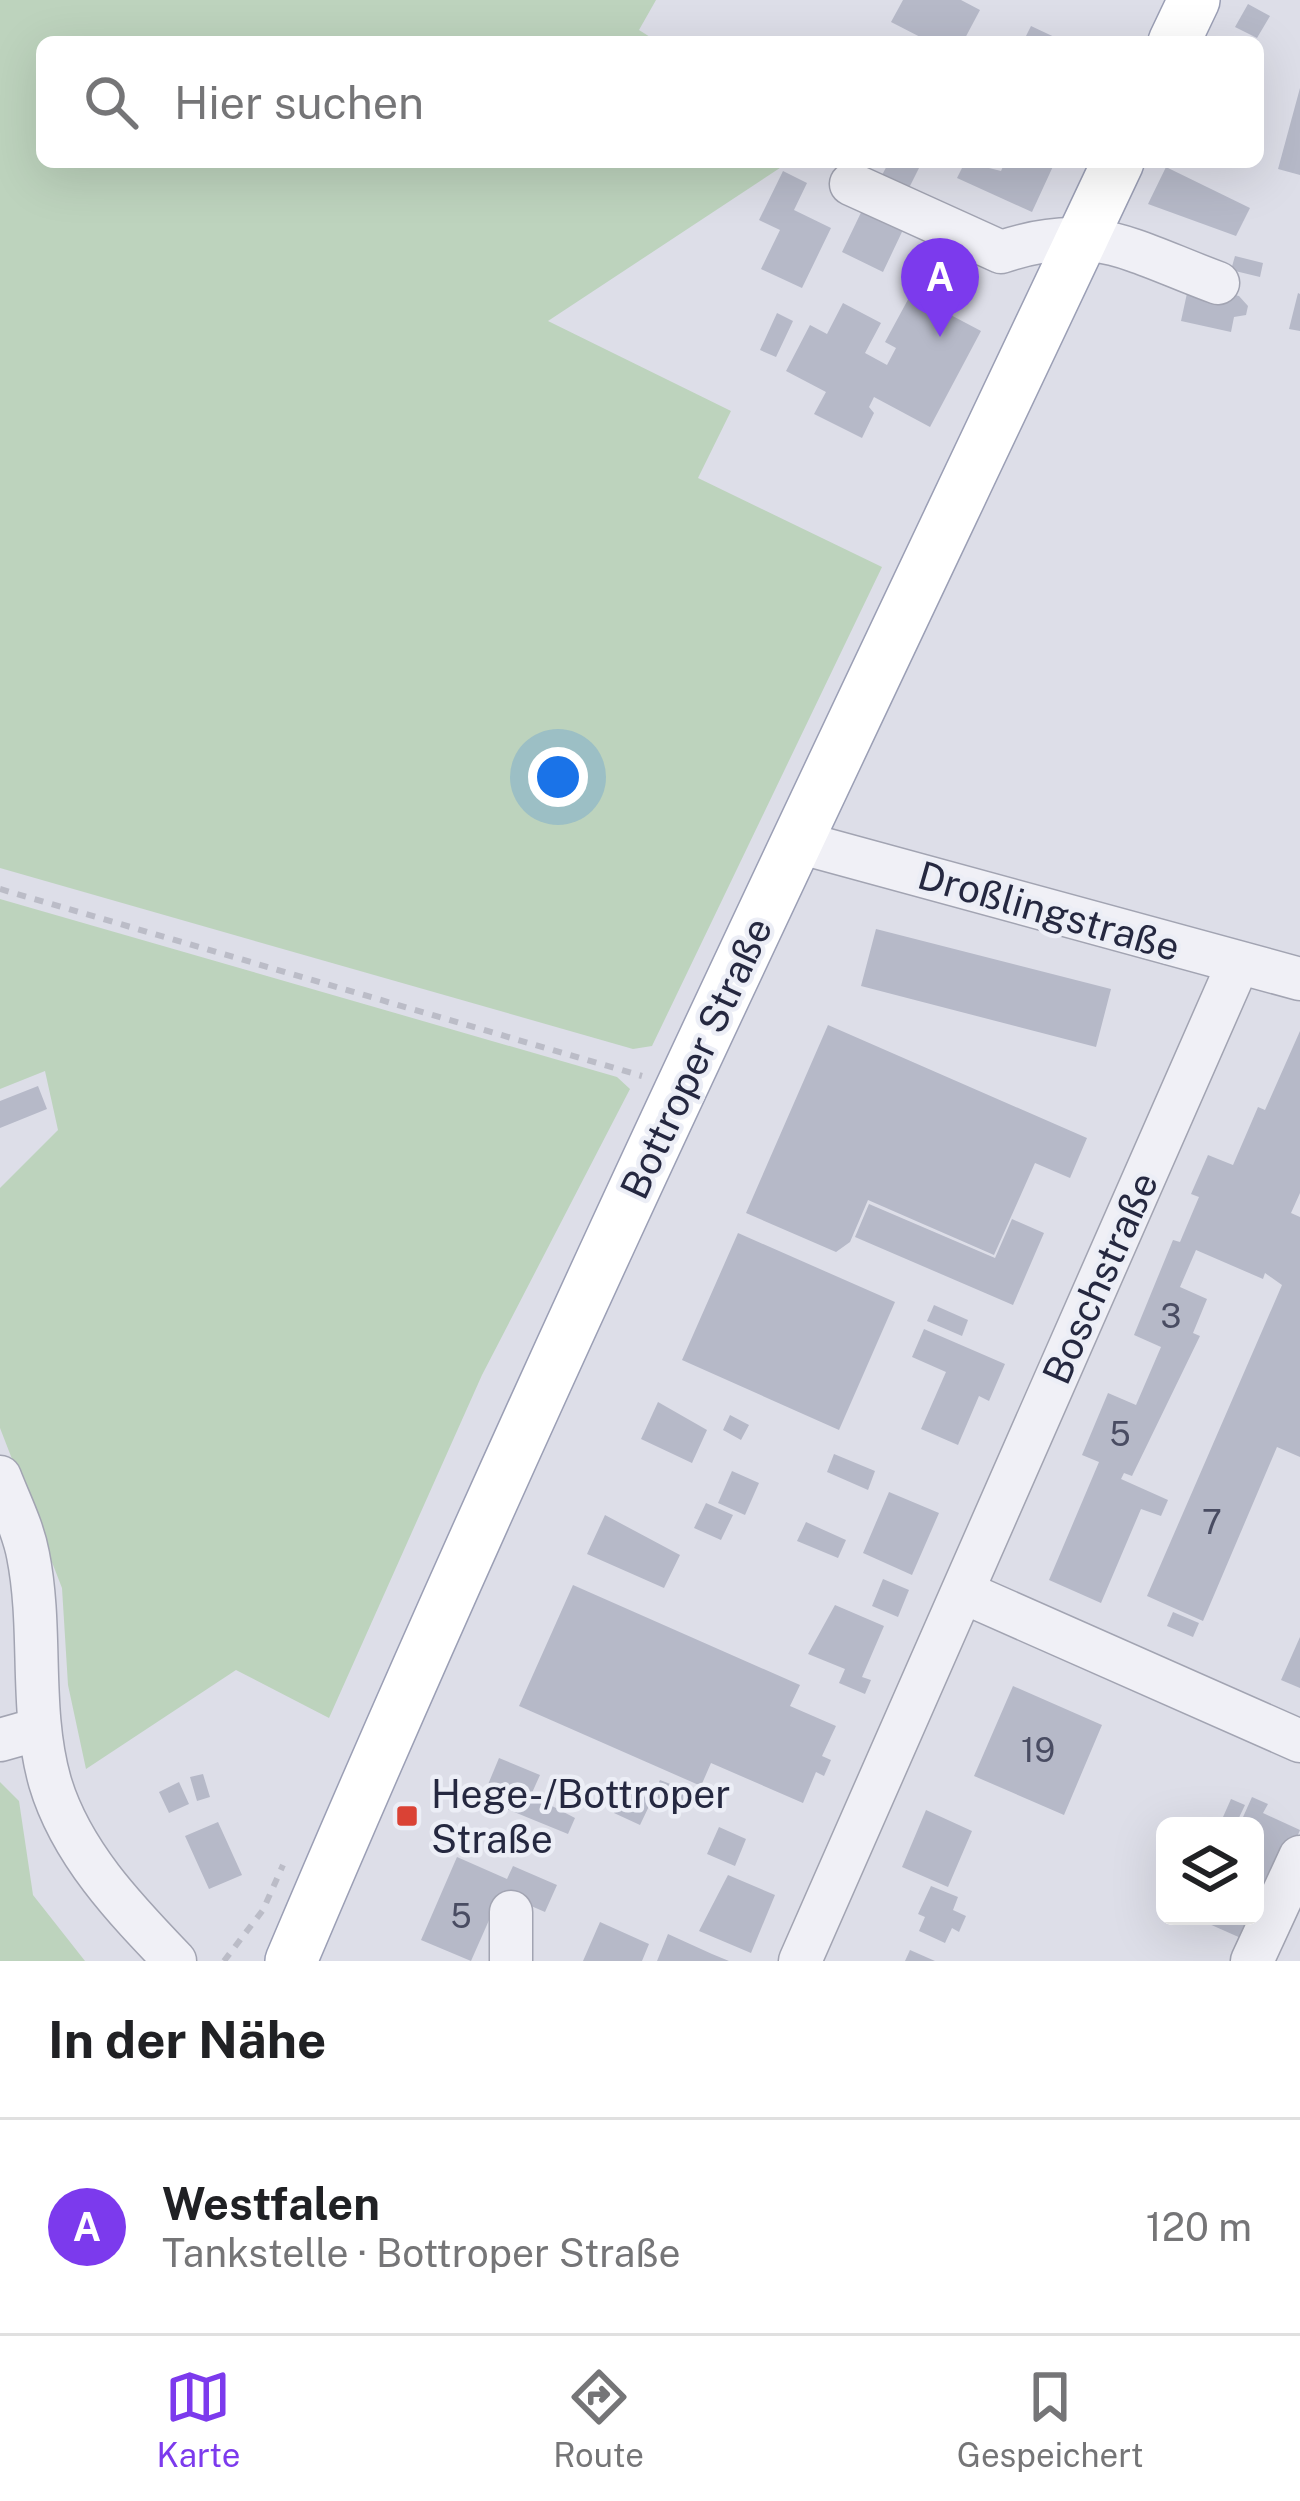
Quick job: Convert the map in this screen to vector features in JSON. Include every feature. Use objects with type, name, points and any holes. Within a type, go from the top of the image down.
[{"type":"main road","points":[[1177,36],[1194,0]]},
{"type":"main road","name":"Bottroper Straße","points":[[291,1961],[419,1660],[680,1089],[1115,168]]},
{"type":"street","points":[[851,184],[1001,252],[1047,237],[1083,236],[1218,283]]},
{"type":"street","name":"Droßlingstraße","points":[[798,842],[1300,979]]},
{"type":"street","name":"Boschstraße","points":[[800,1961],[1238,964]]},
{"type":"street","points":[[2,1490],[29,1559],[19,1734],[51,1786],[79,1847],[130,1914],[175,1961]]},
{"type":"street","points":[[963,1592],[1300,1741]]},
{"type":"street","points":[[1252,1961],[1300,1857]]},
{"type":"street","points":[[511,1912],[511,1961]]},
{"type":"path","points":[[0,890],[680,1089]]},
{"type":"green space","points":[[0,0],[656,0],[639,30],[648,36],[36,36],[36,168],[780,168],[548,321],[731,411],[698,478],[882,567],[652,1046],[633,1049],[0,868]]},
{"type":"green space","points":[[0,899],[617,1077],[630,1089],[482,1375],[329,1718],[236,1670],[86,1769],[68,1685],[62,1588],[0,1428],[0,1188],[58,1130],[45,1071],[0,1089]]},
{"type":"green space","points":[[0,1782],[19,1801],[33,1895],[85,1961],[0,1961]]},
{"type":"building","points":[[903,0],[961,0],[980,10],[966,36],[918,36],[891,22]]},
{"type":"building","points":[[1248,4],[1270,16],[1258,36],[1235,27]]},
{"type":"building","points":[[1031,26],[1052,36],[1026,36]]},
{"type":"building","points":[[1300,88],[1300,175],[1278,169]]},
{"type":"building","points":[[886,168],[919,168],[908,190],[882,175]]},
{"type":"building","points":[[962,168],[1052,168],[1032,212],[957,178]]},
{"type":"building","points":[[1168,168],[1250,208],[1236,236],[1148,204]]},
{"type":"building","points":[[783,171],[807,183],[794,210],[831,228],[802,288],[761,269],[780,230],[759,220]]},
{"type":"building","points":[[869,196],[910,215],[883,272],[842,252]]},
{"type":"building","points":[[1235,256],[1263,263],[1260,277],[1231,270]]},
{"type":"building","points":[[1189,284],[1239,296],[1248,306],[1246,315],[1234,317],[1231,332],[1181,321]]},
{"type":"building","points":[[911,294],[981,331],[930,427],[874,397],[869,407],[874,413],[862,438],[814,414],[826,392],[786,371],[810,325],[827,334],[843,303],[881,323],[865,353],[887,365],[896,348],[885,342]]},
{"type":"building","points":[[1300,294],[1300,331],[1289,329]]},
{"type":"building","points":[[777,313],[793,321],[776,357],[760,350]]},
{"type":"building","points":[[876,929],[1111,989],[1096,1047],[861,986]]},
{"type":"building","points":[[828,1025],[1087,1138],[1070,1178],[1035,1163],[994,1255],[868,1200],[850,1242],[836,1252],[746,1213]]},
{"type":"building","points":[[1300,1031],[1300,1193],[1291,1213],[1300,1217],[1300,1457],[1277,1447],[1203,1621],[1147,1596],[1282,1285],[1265,1273],[1263,1279],[1196,1250],[1180,1287],[1207,1299],[1193,1333],[1200,1336],[1132,1476],[1124,1473],[1121,1479],[1168,1500],[1161,1516],[1141,1509],[1101,1603],[1049,1580],[1099,1462],[1082,1455],[1108,1393],[1136,1405],[1161,1347],[1134,1335],[1173,1240],[1180,1242],[1199,1197],[1191,1194],[1208,1155],[1233,1165],[1258,1107],[1265,1110]]},
{"type":"building","points":[[38,1086],[47,1109],[0,1128],[0,1101]]},
{"type":"building","points":[[869,1204],[995,1258],[1012,1219],[1044,1233],[1013,1305],[855,1237]]},
{"type":"building","points":[[738,1233],[895,1302],[839,1430],[682,1360]]},
{"type":"building","points":[[934,1305],[968,1320],[962,1336],[927,1321]]},
{"type":"building","points":[[924,1329],[1005,1364],[989,1401],[979,1396],[958,1445],[921,1429],[946,1372],[912,1357]]},
{"type":"building","points":[[658,1402],[707,1430],[692,1463],[641,1439]]},
{"type":"building","points":[[730,1415],[749,1425],[741,1440],[723,1430]]},
{"type":"building","points":[[834,1454],[875,1471],[868,1490],[827,1472]]},
{"type":"building","points":[[732,1471],[759,1483],[745,1515],[718,1503]]},
{"type":"building","points":[[889,1492],[939,1513],[912,1575],[863,1553]]},
{"type":"building","points":[[706,1503],[733,1515],[721,1540],[694,1528]]},
{"type":"building","points":[[605,1515],[680,1555],[664,1588],[587,1554]]},
{"type":"building","points":[[806,1522],[846,1540],[838,1558],[797,1541]]},
{"type":"building","points":[[883,1579],[909,1590],[898,1617],[872,1606]]},
{"type":"building","points":[[573,1585],[800,1685],[790,1706],[836,1726],[822,1756],[831,1760],[824,1776],[816,1772],[803,1803],[711,1763],[701,1786],[519,1706]]},
{"type":"building","points":[[835,1605],[884,1626],[862,1677],[871,1680],[865,1694],[839,1683],[845,1669],[808,1654]]},
{"type":"building","points":[[1173,1612],[1199,1623],[1193,1637],[1167,1626]]},
{"type":"building","points":[[1300,1637],[1300,1688],[1281,1680]]},
{"type":"building","points":[[1013,1686],[1102,1725],[1064,1815],[974,1776]]},
{"type":"building","points":[[499,1758],[540,1775],[531,1795],[575,1818],[568,1834],[482,1799]]},
{"type":"building","points":[[203,1774],[210,1797],[197,1801],[190,1777]]},
{"type":"building","points":[[660,1780],[688,1791],[681,1808],[653,1796]]},
{"type":"building","points":[[179,1782],[189,1804],[169,1813],[159,1792]]},
{"type":"building","points":[[625,1788],[652,1800],[640,1825],[614,1813]]},
{"type":"building","points":[[1252,1797],[1268,1804],[1263,1813],[1300,1830],[1264,1915],[1264,1817],[1243,1817]]},
{"type":"building","points":[[1231,1799],[1245,1805],[1239,1817],[1223,1817]]},
{"type":"building","points":[[926,1810],[972,1831],[948,1887],[902,1867]]},
{"type":"building","points":[[218,1822],[242,1875],[209,1889],[185,1836]]},
{"type":"building","points":[[719,1827],[746,1839],[735,1866],[707,1854]]},
{"type":"building","points":[[457,1857],[507,1879],[513,1866],[557,1885],[545,1912],[501,1893],[471,1961],[421,1940]]},
{"type":"building","points":[[728,1875],[775,1895],[751,1953],[699,1931]]},
{"type":"building","points":[[931,1886],[958,1897],[953,1910],[966,1916],[959,1932],[952,1928],[945,1943],[919,1931],[925,1917],[918,1914]]},
{"type":"building","points":[[600,1922],[649,1944],[642,1961],[583,1961]]},
{"type":"building","points":[[1212,1925],[1260,1925],[1252,1943]]},
{"type":"building","points":[[668,1934],[712,1954],[729,1961],[657,1961]]},
{"type":"building","points":[[910,1950],[935,1961],[905,1961]]},
{"type":"place","name":"Westfalen","points":[[940,337]]},
{"type":"place","name":"Hege-/Bottroper Straße","points":[[407,1816]]}]
